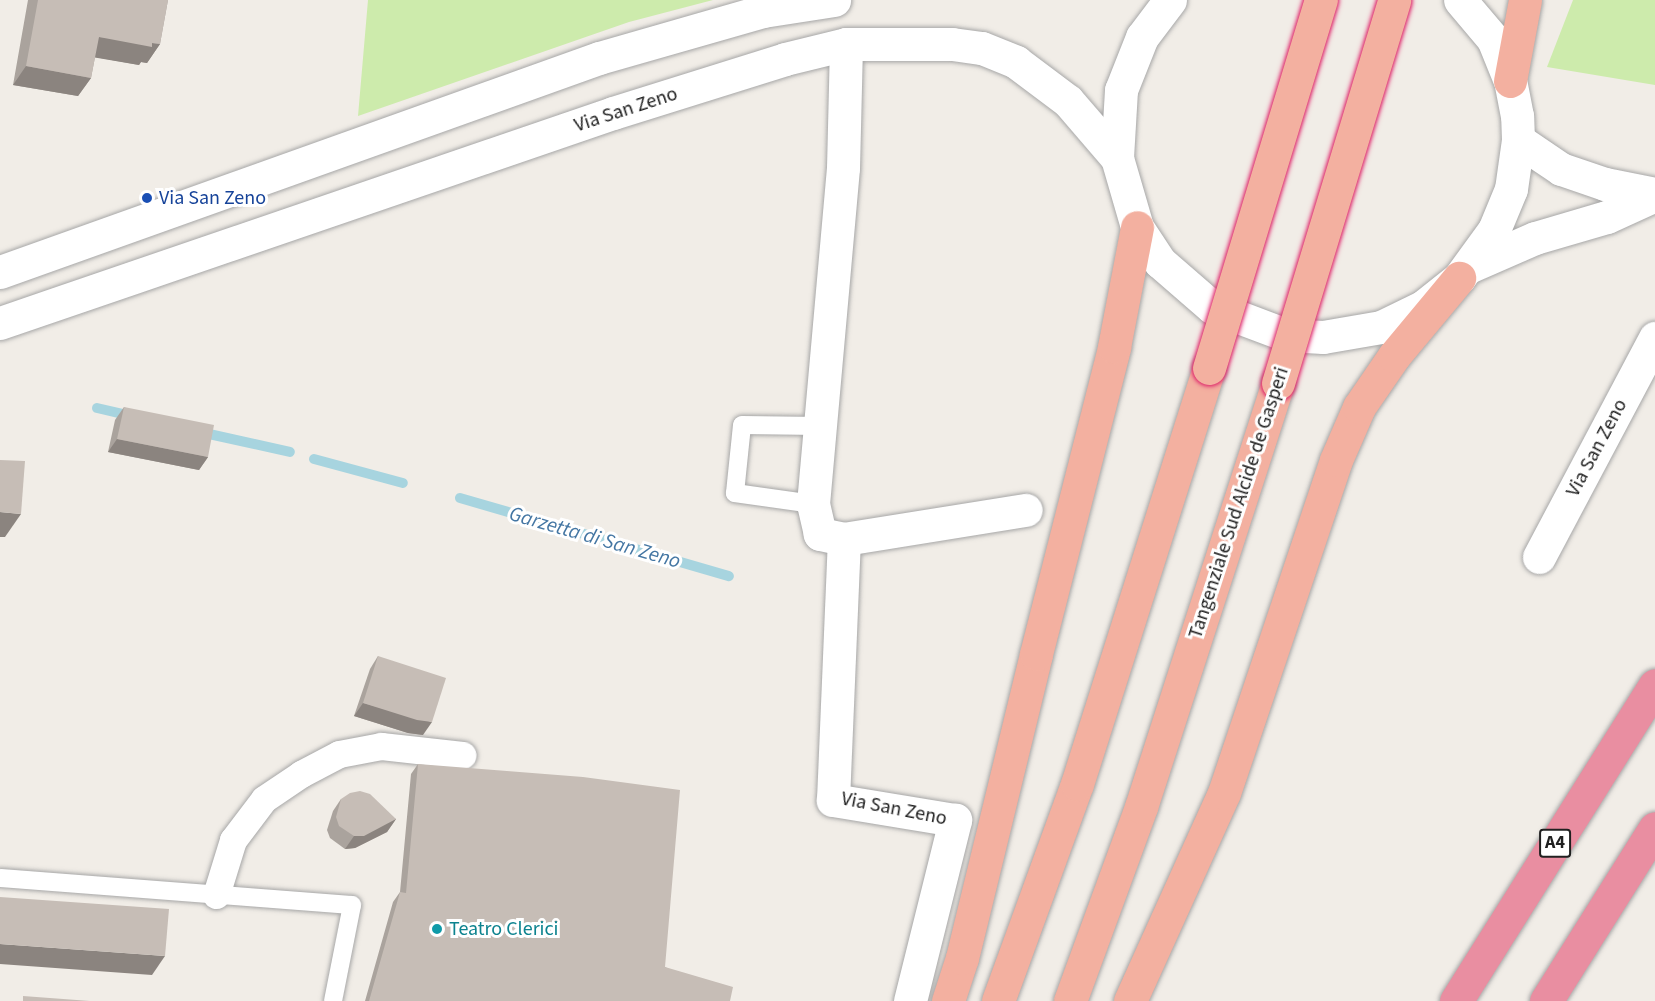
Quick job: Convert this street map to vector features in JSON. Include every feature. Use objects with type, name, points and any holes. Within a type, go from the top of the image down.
[{"type":"highway","points":[[998,1001],[1077,784],[1209,369],[1321,0]]},
{"type":"highway","name":"Tangenziale Sud Alcide de Gasperi","points":[[1070,1001],[1141,807],[1278,383],[1394,0]]},
{"type":"highway","points":[[1510,81],[1525,0]]},
{"type":"highway","points":[[948,1001],[962,958],[1114,347],[1137,227]]},
{"type":"highway","points":[[1130,1001],[1224,793],[1336,460],[1359,407],[1394,356],[1465,272]]},
{"type":"highway","name":"A4","points":[[1456,1001],[1655,685]]},
{"type":"highway","points":[[1546,1001],[1655,828]]},
{"type":"street","points":[[0,272],[599,58],[763,10],[834,0]]},
{"type":"street","name":"Via San Zeno","points":[[1170,0],[1142,37],[1121,90],[1117,158],[1137,227],[1160,262],[1212,308],[1286,335],[1323,337],[1381,327],[1424,306],[1465,272],[1535,238],[1607,217],[1655,194]]},
{"type":"street","name":"Via San Zeno","points":[[1460,0],[1493,39],[1510,81],[1517,116],[1518,140],[1511,189],[1494,230],[1465,272]]},
{"type":"street","points":[[846,44],[843,168],[813,504],[820,534],[844,539],[1026,510]]},
{"type":"street","name":"Via San Zeno","points":[[0,324],[613,113],[785,59],[846,44],[952,44],[982,48],[1007,58],[1068,101],[1117,158]]},
{"type":"street","name":"Via San Zeno","points":[[1518,140],[1561,169],[1605,184],[1655,194]]},
{"type":"street","points":[[0,260],[36,259]]},
{"type":"street","name":"Via San Zeno","points":[[1539,557],[1655,338]]},
{"type":"street","name":"Via San Zeno","points":[[844,539],[833,800],[955,820],[910,1001]]},
{"type":"street","points":[[216,895],[233,840],[264,799],[301,774],[339,754],[381,746],[463,755]]},
{"type":"lane","points":[[813,504],[735,493],[742,425],[820,426]]},
{"type":"lane","points":[[0,878],[352,905],[333,1001]]},
{"type":"green space","points":[[368,0],[713,0],[629,22],[358,116]]},
{"type":"green space","points":[[1573,0],[1655,0],[1655,85],[1547,67]]},
{"type":"building","points":[[38,0],[168,0],[160,44],[152,43],[152,47],[99,37],[91,78],[26,66]]},
{"type":"building","points":[[124,407],[214,425],[208,457],[117,439]]},
{"type":"building","points":[[0,460],[25,461],[21,514],[0,512]]},
{"type":"building","points":[[378,656],[446,678],[432,722],[417,720],[363,703]]},
{"type":"building","points":[[418,764],[583,777],[680,790],[665,967],[733,987],[730,1001],[369,1001],[400,892],[406,893]]},
{"type":"building","points":[[360,791],[370,794],[396,819],[364,836],[354,836],[339,826],[336,817],[341,799],[350,793]]},
{"type":"building","points":[[0,897],[169,909],[165,956],[0,944]]},
{"type":"building","points":[[23,996],[90,1001],[23,1001]]},
{"type":"waterway","name":"Garzetta di San Zeno","points":[[97,408],[132,416]]},
{"type":"waterway","name":"Garzetta di San Zeno","points":[[200,432],[290,452]]},
{"type":"waterway","name":"Garzetta di San Zeno","points":[[314,459],[403,483]]},
{"type":"waterway","name":"Garzetta di San Zeno","points":[[460,498],[729,576]]},
{"type":"place","name":"Via San Zeno","points":[[147,198]]},
{"type":"place","name":"Teatro Clerici","points":[[437,929]]}]
